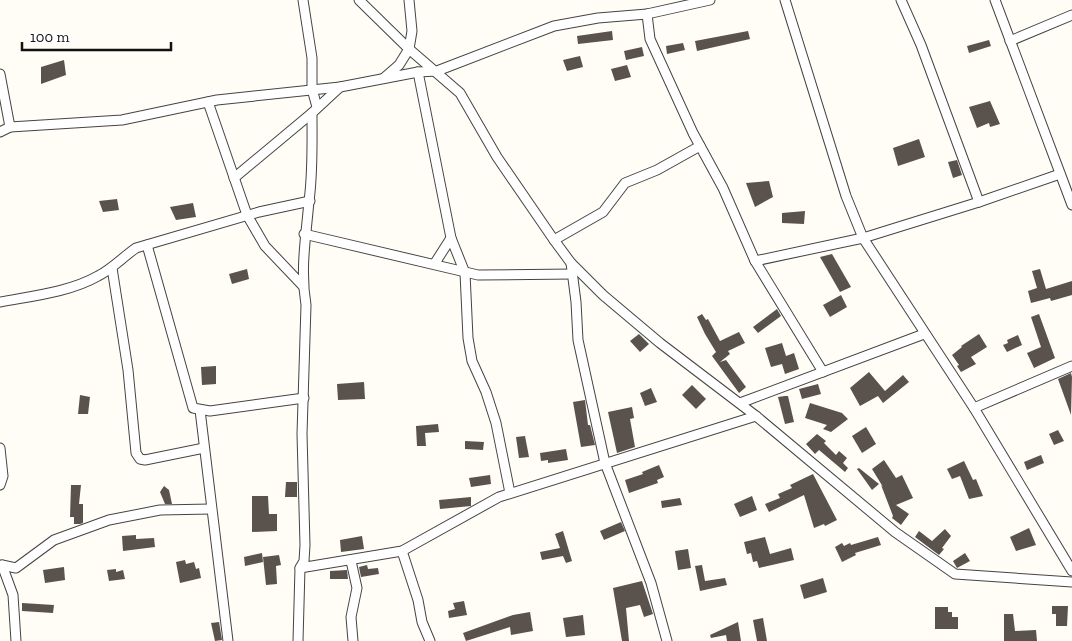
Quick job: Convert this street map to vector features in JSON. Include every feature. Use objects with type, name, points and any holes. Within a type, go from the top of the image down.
[{"type":"street","points":[[298,641],[300,568],[304,561],[306,322],[303,286],[304,234],[310,201],[315,110],[312,89],[312,58],[303,0]]},
{"type":"street","points":[[359,0],[409,49],[437,71],[460,93],[497,157],[571,263],[603,295],[660,343],[740,403],[895,532],[955,574],[1072,582]]},
{"type":"street","points":[[384,79],[399,65],[409,49],[412,31],[409,0]]},
{"type":"street","points":[[0,132],[10,126],[122,120],[208,102],[340,87],[418,72],[437,71],[554,26],[598,18],[646,14],[710,0]]},
{"type":"street","points":[[901,0],[921,45],[979,202]]},
{"type":"street","points":[[995,0],[1072,205]]},
{"type":"street","points":[[788,1],[846,196],[864,238],[924,334],[974,408],[1072,571]]},
{"type":"street","points":[[646,14],[650,39],[700,146],[723,188],[755,261],[823,372]]},
{"type":"street","points":[[1010,40],[1072,15]]},
{"type":"street","points":[[418,72],[451,238],[465,273],[468,338],[472,361],[486,392],[496,423],[510,493]]},
{"type":"street","points":[[0,74],[10,126]]},
{"type":"street","points":[[234,178],[340,87]]},
{"type":"street","points":[[208,102],[247,215],[265,246],[303,286]]},
{"type":"street","points":[[554,240],[602,212],[625,183],[656,170],[700,146]]},
{"type":"street","points":[[755,261],[864,238],[1060,174]]},
{"type":"street","points":[[0,302],[36,296],[89,281],[112,268],[136,248],[247,215],[310,201]]},
{"type":"street","points":[[304,234],[435,263],[465,273],[496,276],[573,274]]},
{"type":"street","points":[[435,263],[451,238]]},
{"type":"street","points":[[147,245],[189,401],[193,408],[210,411],[304,398]]},
{"type":"street","points":[[571,263],[578,340],[605,463],[651,583],[667,641]]},
{"type":"street","points":[[112,268],[128,370],[136,453],[140,459],[145,460],[204,448]]},
{"type":"street","points":[[740,403],[924,334]]},
{"type":"street","points":[[974,408],[1072,366]]},
{"type":"street","points":[[200,410],[228,641]]},
{"type":"street","points":[[300,568],[402,551],[499,497],[756,416]]},
{"type":"street","points":[[0,448],[4,476],[0,485]]},
{"type":"street","points":[[1,566],[16,568],[54,540],[109,520],[160,510],[211,509]]},
{"type":"street","points":[[402,551],[418,600],[422,622],[430,641]]},
{"type":"street","points":[[350,561],[358,588],[351,617],[353,641]]},
{"type":"street","points":[[1,566],[13,594],[16,641]]},
{"type":"building","points":[[612,31],[613,40],[578,44],[577,36]]},
{"type":"building","points":[[748,31],[750,39],[697,51],[695,41]]},
{"type":"building","points":[[989,40],[991,46],[969,53],[967,46]]},
{"type":"building","points":[[683,43],[685,50],[667,54],[666,46]]},
{"type":"building","points":[[642,47],[644,56],[626,60],[624,51]]},
{"type":"building","points":[[580,56],[583,67],[567,71],[563,60]]},
{"type":"building","points":[[64,60],[66,75],[41,84],[41,67]]},
{"type":"building","points":[[627,65],[631,77],[615,81],[611,69]]},
{"type":"building","points":[[990,101],[1000,124],[990,127],[989,123],[977,128],[969,107]]},
{"type":"building","points":[[919,139],[925,157],[898,166],[893,148]]},
{"type":"building","points":[[957,160],[962,175],[953,178],[948,162]]},
{"type":"building","points":[[769,181],[773,197],[755,207],[746,183]]},
{"type":"building","points":[[117,199],[119,210],[103,212],[99,201]]},
{"type":"building","points":[[193,203],[196,217],[176,220],[170,207]]},
{"type":"building","points":[[805,211],[804,224],[782,223],[782,213]]},
{"type":"building","points":[[832,254],[851,287],[840,292],[820,257]]},
{"type":"building","points":[[247,269],[249,279],[232,284],[229,274]]},
{"type":"building","points":[[1040,269],[1046,289],[1072,281],[1072,295],[1051,301],[1050,298],[1031,303],[1028,291],[1037,288],[1032,271]]},
{"type":"building","points":[[841,295],[847,307],[830,317],[823,305]]},
{"type":"building","points":[[777,309],[781,316],[758,333],[753,327]]},
{"type":"building","points":[[702,314],[706,320],[708,319],[720,341],[739,332],[745,343],[728,351],[730,354],[720,362],[726,360],[746,387],[739,393],[712,356],[716,352],[697,317]]},
{"type":"building","points":[[1039,314],[1055,358],[1034,368],[1027,353],[1041,347],[1031,317]]},
{"type":"building","points":[[639,334],[649,344],[640,352],[630,341]]},
{"type":"building","points":[[979,334],[987,347],[971,357],[976,364],[961,372],[957,366],[959,365],[952,355],[961,346]]},
{"type":"building","points":[[1018,335],[1022,345],[1007,352],[1003,345],[1008,343],[1007,340]]},
{"type":"building","points":[[782,343],[786,356],[794,353],[799,369],[785,374],[782,364],[771,367],[765,348]]},
{"type":"building","points":[[216,366],[216,384],[202,385],[201,367]]},
{"type":"building","points":[[869,372],[885,391],[903,375],[909,382],[883,403],[878,396],[860,406],[850,388]]},
{"type":"building","points":[[1071,373],[1072,377],[1071,415],[1058,379]]},
{"type":"building","points":[[364,382],[365,399],[338,400],[337,384]]},
{"type":"building","points":[[818,384],[821,394],[802,399],[799,389]]},
{"type":"building","points":[[692,385],[706,399],[696,409],[682,395]]},
{"type":"building","points":[[651,388],[657,402],[645,406],[640,393]]},
{"type":"building","points":[[80,395],[90,397],[88,414],[78,414]]},
{"type":"building","points":[[788,396],[794,422],[785,424],[778,397]]},
{"type":"building","points":[[585,400],[588,425],[590,425],[595,445],[581,447],[573,402]]},
{"type":"building","points":[[810,403],[842,413],[848,419],[831,432],[823,429],[827,425],[805,418]]},
{"type":"building","points":[[632,407],[634,418],[630,419],[635,447],[617,453],[608,412]]},
{"type":"building","points":[[438,424],[439,432],[425,433],[426,446],[417,446],[416,426]]},
{"type":"building","points":[[866,427],[876,444],[862,453],[852,436]]},
{"type":"building","points":[[1058,430],[1064,441],[1054,445],[1049,434]]},
{"type":"building","points":[[817,434],[826,441],[824,443],[836,455],[839,451],[847,458],[843,463],[848,468],[845,472],[819,450],[815,454],[806,444]]},
{"type":"building","points":[[525,436],[529,457],[519,458],[516,437]]},
{"type":"building","points":[[465,441],[484,442],[483,450],[465,449]]},
{"type":"building","points":[[566,449],[568,460],[548,463],[548,460],[541,461],[540,453]]},
{"type":"building","points":[[1041,455],[1044,463],[1027,470],[1024,462]]},
{"type":"building","points":[[884,460],[896,478],[902,475],[913,498],[896,505],[909,514],[901,525],[892,518],[893,516],[881,485],[883,487],[872,469]]},
{"type":"building","points":[[964,461],[973,480],[976,479],[983,496],[969,499],[960,476],[952,479],[947,469]]},
{"type":"building","points":[[659,465],[664,477],[657,480],[658,483],[629,493],[625,480],[643,474],[642,472]]},
{"type":"building","points":[[859,468],[879,484],[872,490],[857,469]]},
{"type":"building","points":[[813,474],[837,520],[825,526],[824,524],[814,528],[804,495],[769,512],[765,504],[780,498],[778,494],[792,488],[790,485]]},
{"type":"building","points":[[490,475],[491,484],[471,487],[469,478]]},
{"type":"building","points":[[286,482],[297,482],[297,497],[285,497]]},
{"type":"building","points":[[71,485],[81,485],[79,504],[83,504],[83,523],[80,524],[74,524],[74,517],[70,517]]},
{"type":"building","points":[[164,486],[169,490],[172,504],[165,504],[160,492]]},
{"type":"building","points":[[252,496],[268,496],[269,514],[277,514],[277,531],[252,532]]},
{"type":"building","points":[[752,496],[757,510],[740,517],[734,504]]},
{"type":"building","points":[[471,497],[471,506],[440,509],[439,500]]},
{"type":"building","points":[[680,498],[682,505],[662,508],[661,501]]},
{"type":"building","points":[[621,522],[625,531],[604,540],[600,531]]},
{"type":"building","points":[[1029,528],[1036,545],[1016,551],[1010,537]]},
{"type":"building","points":[[945,529],[951,536],[939,555],[915,537],[919,531],[932,541]]},
{"type":"building","points":[[563,531],[572,561],[566,563],[563,556],[542,560],[540,552],[560,548],[555,534]]},
{"type":"building","points":[[136,535],[136,539],[154,538],[155,547],[123,551],[122,536]]},
{"type":"building","points":[[362,536],[364,549],[341,552],[340,540]]},
{"type":"building","points":[[765,537],[770,554],[791,548],[794,560],[759,568],[757,561],[753,562],[751,553],[747,554],[744,542]]},
{"type":"building","points":[[878,537],[881,545],[855,553],[856,555],[842,562],[835,547],[842,543],[844,546],[850,543],[851,545]]},
{"type":"building","points":[[688,549],[691,568],[678,570],[675,551]]},
{"type":"building","points":[[262,553],[263,562],[245,566],[244,557]]},
{"type":"building","points":[[965,553],[970,561],[957,568],[953,561]]},
{"type":"building","points":[[279,555],[281,565],[276,566],[277,584],[266,585],[263,557]]},
{"type":"building","points":[[185,560],[186,564],[194,562],[196,569],[199,568],[201,578],[180,583],[176,562]]},
{"type":"building","points":[[367,565],[368,569],[378,568],[379,574],[361,577],[359,567]]},
{"type":"building","points":[[702,565],[705,581],[725,578],[727,585],[700,591],[695,566]]},
{"type":"building","points":[[64,567],[65,580],[45,583],[43,570]]},
{"type":"building","points":[[116,569],[116,572],[123,570],[125,579],[109,581],[107,570]]},
{"type":"building","points":[[347,570],[348,579],[330,579],[330,571]]},
{"type":"building","points":[[823,578],[827,592],[804,599],[800,585]]},
{"type":"building","points":[[642,581],[653,614],[644,617],[640,605],[626,608],[629,641],[622,641],[613,588]]},
{"type":"building","points":[[464,601],[467,615],[449,618],[448,611],[455,609],[453,603]]},
{"type":"building","points":[[22,603],[54,605],[53,613],[22,611]]},
{"type":"building","points":[[1052,606],[1068,606],[1067,626],[1056,626],[1056,614],[1052,614]]},
{"type":"building","points":[[935,607],[948,607],[948,612],[952,612],[952,617],[958,617],[958,629],[935,629]]},
{"type":"building","points":[[530,612],[533,631],[511,635],[510,627],[466,641],[463,633],[513,615]]},
{"type":"building","points":[[1004,614],[1013,614],[1015,631],[1036,630],[1037,641],[1004,641]]},
{"type":"building","points":[[583,615],[585,635],[566,637],[563,618]]},
{"type":"building","points":[[763,618],[767,641],[757,641],[753,620]]},
{"type":"building","points":[[219,622],[222,640],[215,641],[211,623]]},
{"type":"building","points":[[738,622],[741,641],[727,641],[726,635],[711,638],[710,635]]}]
